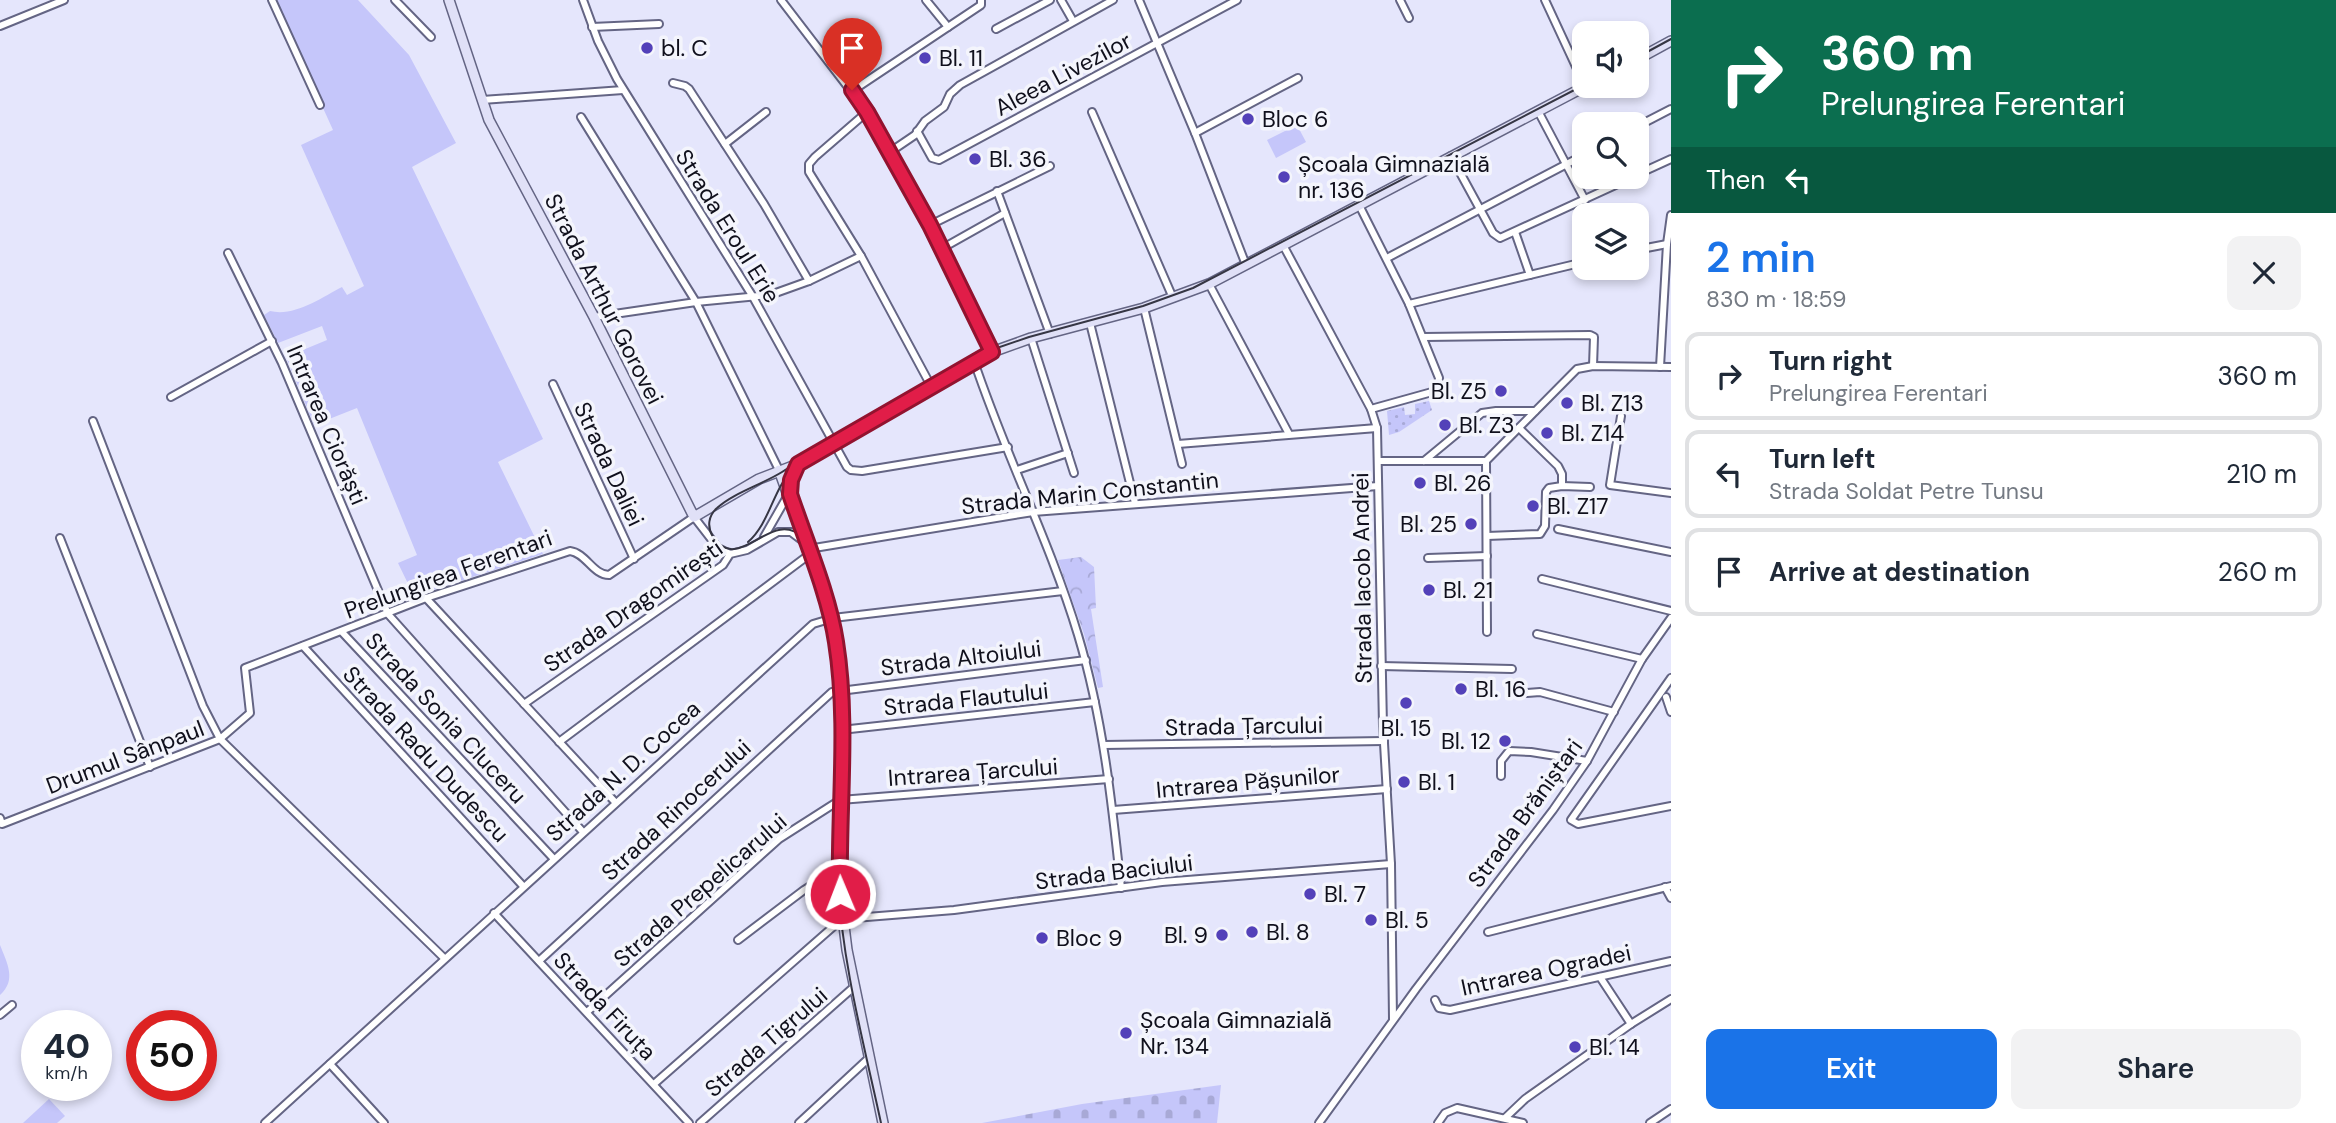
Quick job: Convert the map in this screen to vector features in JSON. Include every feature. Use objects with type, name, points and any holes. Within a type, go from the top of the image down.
[{"type":"main road","name":"Strada Arthur Gorovei","points":[[449,0],[481,100],[499,142],[594,317],[694,517]]},
{"type":"main road","points":[[1649,53],[1671,41]]},
{"type":"main road","name":"Prelungirea Ferentari","points":[[694,517],[730,494],[779,470],[798,464],[992,352],[1031,338],[1144,308],[1209,284],[1572,93]]},
{"type":"main road","points":[[790,494],[791,480],[798,464]]},
{"type":"main road","points":[[779,470],[790,494],[831,619],[839,660],[839,867],[842,919],[883,1123]]},
{"type":"street","points":[[0,26],[64,0]]},
{"type":"street","points":[[272,0],[320,105]]},
{"type":"street","points":[[396,0],[431,37]]},
{"type":"street","name":"Strada Eroul Erie","points":[[583,0],[592,27],[623,90],[753,297],[847,467],[856,471],[1008,447]]},
{"type":"street","points":[[781,0],[867,112],[930,225],[992,352]]},
{"type":"street","points":[[926,0],[948,27]]},
{"type":"street","points":[[996,29],[1050,0]]},
{"type":"street","points":[[1061,0],[1073,21]]},
{"type":"street","points":[[890,152],[911,138],[929,116],[944,107],[950,94],[960,85],[1113,0]]},
{"type":"street","points":[[1139,0],[1195,133],[1246,265]]},
{"type":"street","name":"Aleea Livezilor","points":[[917,131],[932,158],[939,160],[1237,0]]},
{"type":"street","points":[[1400,0],[1409,18]]},
{"type":"street","points":[[1545,0],[1572,58]]},
{"type":"street","points":[[852,90],[981,3]]},
{"type":"street","points":[[592,27],[659,24]]},
{"type":"street","points":[[1195,133],[1298,78]]},
{"type":"street","points":[[673,83],[689,89],[809,281]]},
{"type":"street","points":[[481,100],[623,90]]},
{"type":"street","points":[[1649,120],[1671,109]]},
{"type":"street","points":[[1538,111],[1585,200]]},
{"type":"street","points":[[725,144],[766,112]]},
{"type":"street","points":[[867,112],[815,157],[809,168],[861,256],[931,386]]},
{"type":"street","points":[[1092,112],[1173,298]]},
{"type":"street","points":[[582,117],[696,302],[779,470]]},
{"type":"street","points":[[1451,156],[1497,237],[1504,237],[1608,189]]},
{"type":"street","points":[[1649,169],[1671,159]]},
{"type":"street","points":[[1387,258],[1572,161]]},
{"type":"street","points":[[930,225],[1050,166]]},
{"type":"street","points":[[997,191],[1050,334]]},
{"type":"street","points":[[1359,205],[1409,304],[1438,373],[1438,387],[1427,394],[1371,409]]},
{"type":"street","points":[[941,249],[1005,213]]},
{"type":"street","points":[[1660,367],[1671,217]]},
{"type":"street","points":[[1515,232],[1530,275]]},
{"type":"street","points":[[1649,247],[1667,244]]},
{"type":"street","name":"Strada Iacob Andrei","points":[[1283,245],[1371,409],[1377,428],[1381,666],[1391,864],[1394,1019]]},
{"type":"street","name":"Intrarea Ciorăști","points":[[228,253],[272,341],[388,614],[583,832]]},
{"type":"street","points":[[594,317],[696,302],[770,295],[809,281],[861,256]]},
{"type":"street","points":[[1409,304],[1572,265]]},
{"type":"street","points":[[1209,284],[1289,434]]},
{"type":"street","points":[[1144,308],[1182,464]]},
{"type":"street","points":[[1090,323],[1135,503]]},
{"type":"street","points":[[1424,337],[1590,335],[1594,337],[1593,366]]},
{"type":"street","points":[[1031,338],[1074,473]]},
{"type":"street","points":[[171,397],[272,341]]},
{"type":"street","points":[[974,361],[1063,591],[1086,660],[1104,745],[1121,888]]},
{"type":"street","points":[[1378,461],[1486,461],[1573,372],[1593,366],[1671,367]]},
{"type":"street","name":"Strada Daliei","points":[[553,384],[634,559]]},
{"type":"street","points":[[1424,461],[1482,413],[1535,411]]},
{"type":"street","points":[[1620,416],[1610,485],[1671,493]]},
{"type":"street","points":[[93,421],[203,706],[220,739],[444,958]]},
{"type":"street","points":[[1178,443],[1377,428]]},
{"type":"street","points":[[1519,428],[1558,466],[1562,474],[1562,486]]},
{"type":"street","points":[[1017,470],[1068,453]]},
{"type":"street","points":[[1486,461],[1487,632]]},
{"type":"street","name":"Strada Marin Constantin","points":[[559,742],[808,549],[1033,512],[1378,486]]},
{"type":"street","points":[[1487,536],[1540,534],[1545,526],[1546,492],[1553,486],[1590,487]]},
{"type":"street","points":[[763,539],[790,494]]},
{"type":"street","points":[[694,517],[718,548],[730,554]]},
{"type":"street","name":"Prelungirea Ferentari","points":[[245,668],[426,598],[570,551],[579,554],[606,576],[694,517]]},
{"type":"street","points":[[1558,529],[1671,552]]},
{"type":"street","name":"Strada Dragomirești","points":[[524,704],[723,565],[730,554],[747,550],[778,532],[788,531],[808,549]]},
{"type":"street","points":[[60,538],[150,767]]},
{"type":"street","points":[[1428,558],[1487,556]]},
{"type":"street","points":[[1542,579],[1671,611]]},
{"type":"street","points":[[831,619],[1063,591]]},
{"type":"street","points":[[426,598],[615,802]]},
{"type":"street","name":"Strada Brăniștari","points":[[1319,1123],[1394,1019],[1553,810],[1587,761],[1642,659],[1671,618]]},
{"type":"street","name":"Strada N. D. Cocea","points":[[268,1122],[444,958],[800,635],[813,624],[831,619]]},
{"type":"street","name":"Strada Sonia Cluceru","points":[[342,632],[553,859]]},
{"type":"street","points":[[1537,634],[1642,659]]},
{"type":"street","name":"Strada Radu Dudescu","points":[[303,646],[523,886]]},
{"type":"street","name":"Strada Altoiului","points":[[841,690],[1086,660]]},
{"type":"street","points":[[1381,666],[1512,668]]},
{"type":"street","name":"Drumul Sânpaul","points":[[1,821],[220,739],[250,713],[245,668]]},
{"type":"street","points":[[1671,678],[1666,696],[1571,818],[1578,824],[1671,806]]},
{"type":"street","name":"Strada Rinocerului","points":[[539,961],[827,695],[841,690]]},
{"type":"street","points":[[1527,693],[1540,692],[1614,712]]},
{"type":"street","points":[[1666,696],[1671,712]]},
{"type":"street","name":"Strada Flautului","points":[[841,730],[1095,702]]},
{"type":"street","name":"Strada Țarcului","points":[[1104,745],[1384,741]]},
{"type":"street","points":[[1501,776],[1501,761],[1509,751],[1587,761]]},
{"type":"street","name":"Intrarea Țarcului","points":[[840,800],[1109,779]]},
{"type":"street","name":"Intrarea Pășunilor","points":[[1112,810],[1387,789]]},
{"type":"street","name":"Strada Prepelicarului","points":[[587,1012],[779,839],[840,800]]},
{"type":"street","name":"Strada Baciului","points":[[842,919],[954,910],[1236,875],[1391,864]]},
{"type":"street","points":[[738,940],[839,867]]},
{"type":"street","points":[[1488,932],[1668,887],[1671,898]]},
{"type":"street","name":"Strada Firuța","points":[[494,914],[690,1123]]},
{"type":"street","points":[[654,1084],[842,919]]},
{"type":"street","name":"Intrarea Ogradei","points":[[1435,1000],[1439,1008],[1450,1010],[1671,961]]},
{"type":"street","points":[[1600,977],[1631,1024]]},
{"type":"street","name":"Strada Tigrului","points":[[700,1123],[855,986]]},
{"type":"street","points":[[1505,1118],[1525,1099],[1671,999]]},
{"type":"street","points":[[0,1015],[12,1005]]},
{"type":"street","points":[[799,1123],[869,1058]]},
{"type":"street","points":[[330,1064],[384,1123]]},
{"type":"street","points":[[1438,1123],[1446,1113],[1457,1108],[1522,1123]]},
{"type":"street","points":[[1650,1123],[1671,1109]]},
{"type":"green space","points":[[274,0],[358,0],[409,55],[456,143],[412,167],[543,439],[498,462],[543,554],[414,596],[398,563],[417,555],[357,408],[314,425],[286,357],[327,340],[322,326],[278,343],[264,315],[270,311],[298,309],[342,287],[347,295],[364,286],[301,145],[333,130]]},
{"type":"green space","points":[[1297,125],[1306,142],[1276,158],[1267,140]]},
{"type":"green space","points":[[1429,401],[1432,410],[1399,432],[1389,435],[1387,411],[1404,407],[1405,415],[1415,414],[1415,404]]},
{"type":"green space","points":[[1081,557],[1094,567],[1096,608],[1091,609],[1103,687],[1098,688],[1084,634],[1058,560]]},
{"type":"green space","points":[[0,945],[8,965],[9,977],[0,995]]},
{"type":"green space","points":[[1221,1085],[1217,1123],[982,1123],[1082,1104]]},
{"type":"green space","points":[[47,1101],[51,1101],[65,1116],[57,1123],[23,1123]]},
{"type":"tram line","points":[[1649,51],[1671,39]]},
{"type":"tram line","points":[[881,1123],[855,1003],[840,912],[838,673],[832,634],[803,538],[791,530],[780,530],[745,546],[734,549],[723,547],[713,537],[710,529],[709,522],[714,511],[731,498],[774,476],[911,393],[991,350],[1143,306],[1193,288],[1572,91]]},
{"type":"tram line","points":[[748,542],[762,525],[781,485],[794,468]]},
{"type":"tram line","points":[[790,472],[788,485],[808,542]]},
{"type":"place","name":"bl. C","points":[[647,48]]},
{"type":"place","name":"Bl. 11","points":[[925,58]]},
{"type":"place","name":"Bloc 6","points":[[1248,119]]},
{"type":"place","name":"Bl. 36","points":[[975,159]]},
{"type":"place","name":"Școala Gimnazială nr. 136","points":[[1284,177]]},
{"type":"place","name":"Bl. Z5","points":[[1501,391]]},
{"type":"place","name":"Bl. Z13","points":[[1567,403]]},
{"type":"place","name":"Bl. Z3","points":[[1445,425]]},
{"type":"place","name":"Bl. Z14","points":[[1547,433]]},
{"type":"place","name":"Bl. 26","points":[[1420,483]]},
{"type":"place","name":"Bl. Z17","points":[[1533,506]]},
{"type":"place","name":"Bl. 25","points":[[1471,524]]},
{"type":"place","name":"Bl. 21","points":[[1429,590]]},
{"type":"place","name":"Bl. 16","points":[[1461,689]]},
{"type":"place","name":"Bl. 15","points":[[1406,703]]},
{"type":"place","name":"Bl. 12","points":[[1505,741]]},
{"type":"place","name":"Bl. 1","points":[[1404,782]]},
{"type":"place","name":"Bl. 7","points":[[1310,894]]},
{"type":"place","name":"Bl. 5","points":[[1371,920]]},
{"type":"place","name":"Bl. 8","points":[[1252,932]]},
{"type":"place","name":"Bl. 9","points":[[1222,935]]},
{"type":"place","name":"Bloc 9","points":[[1042,938]]},
{"type":"place","name":"Școala Gimnazială Nr. 134","points":[[1126,1033]]},
{"type":"place","name":"Bl. 14","points":[[1575,1047]]},
{"type":"route","points":[[840,894],[839,660],[830,613],[790,494],[791,480],[798,464],[992,352],[930,225],[852,90]]}]
